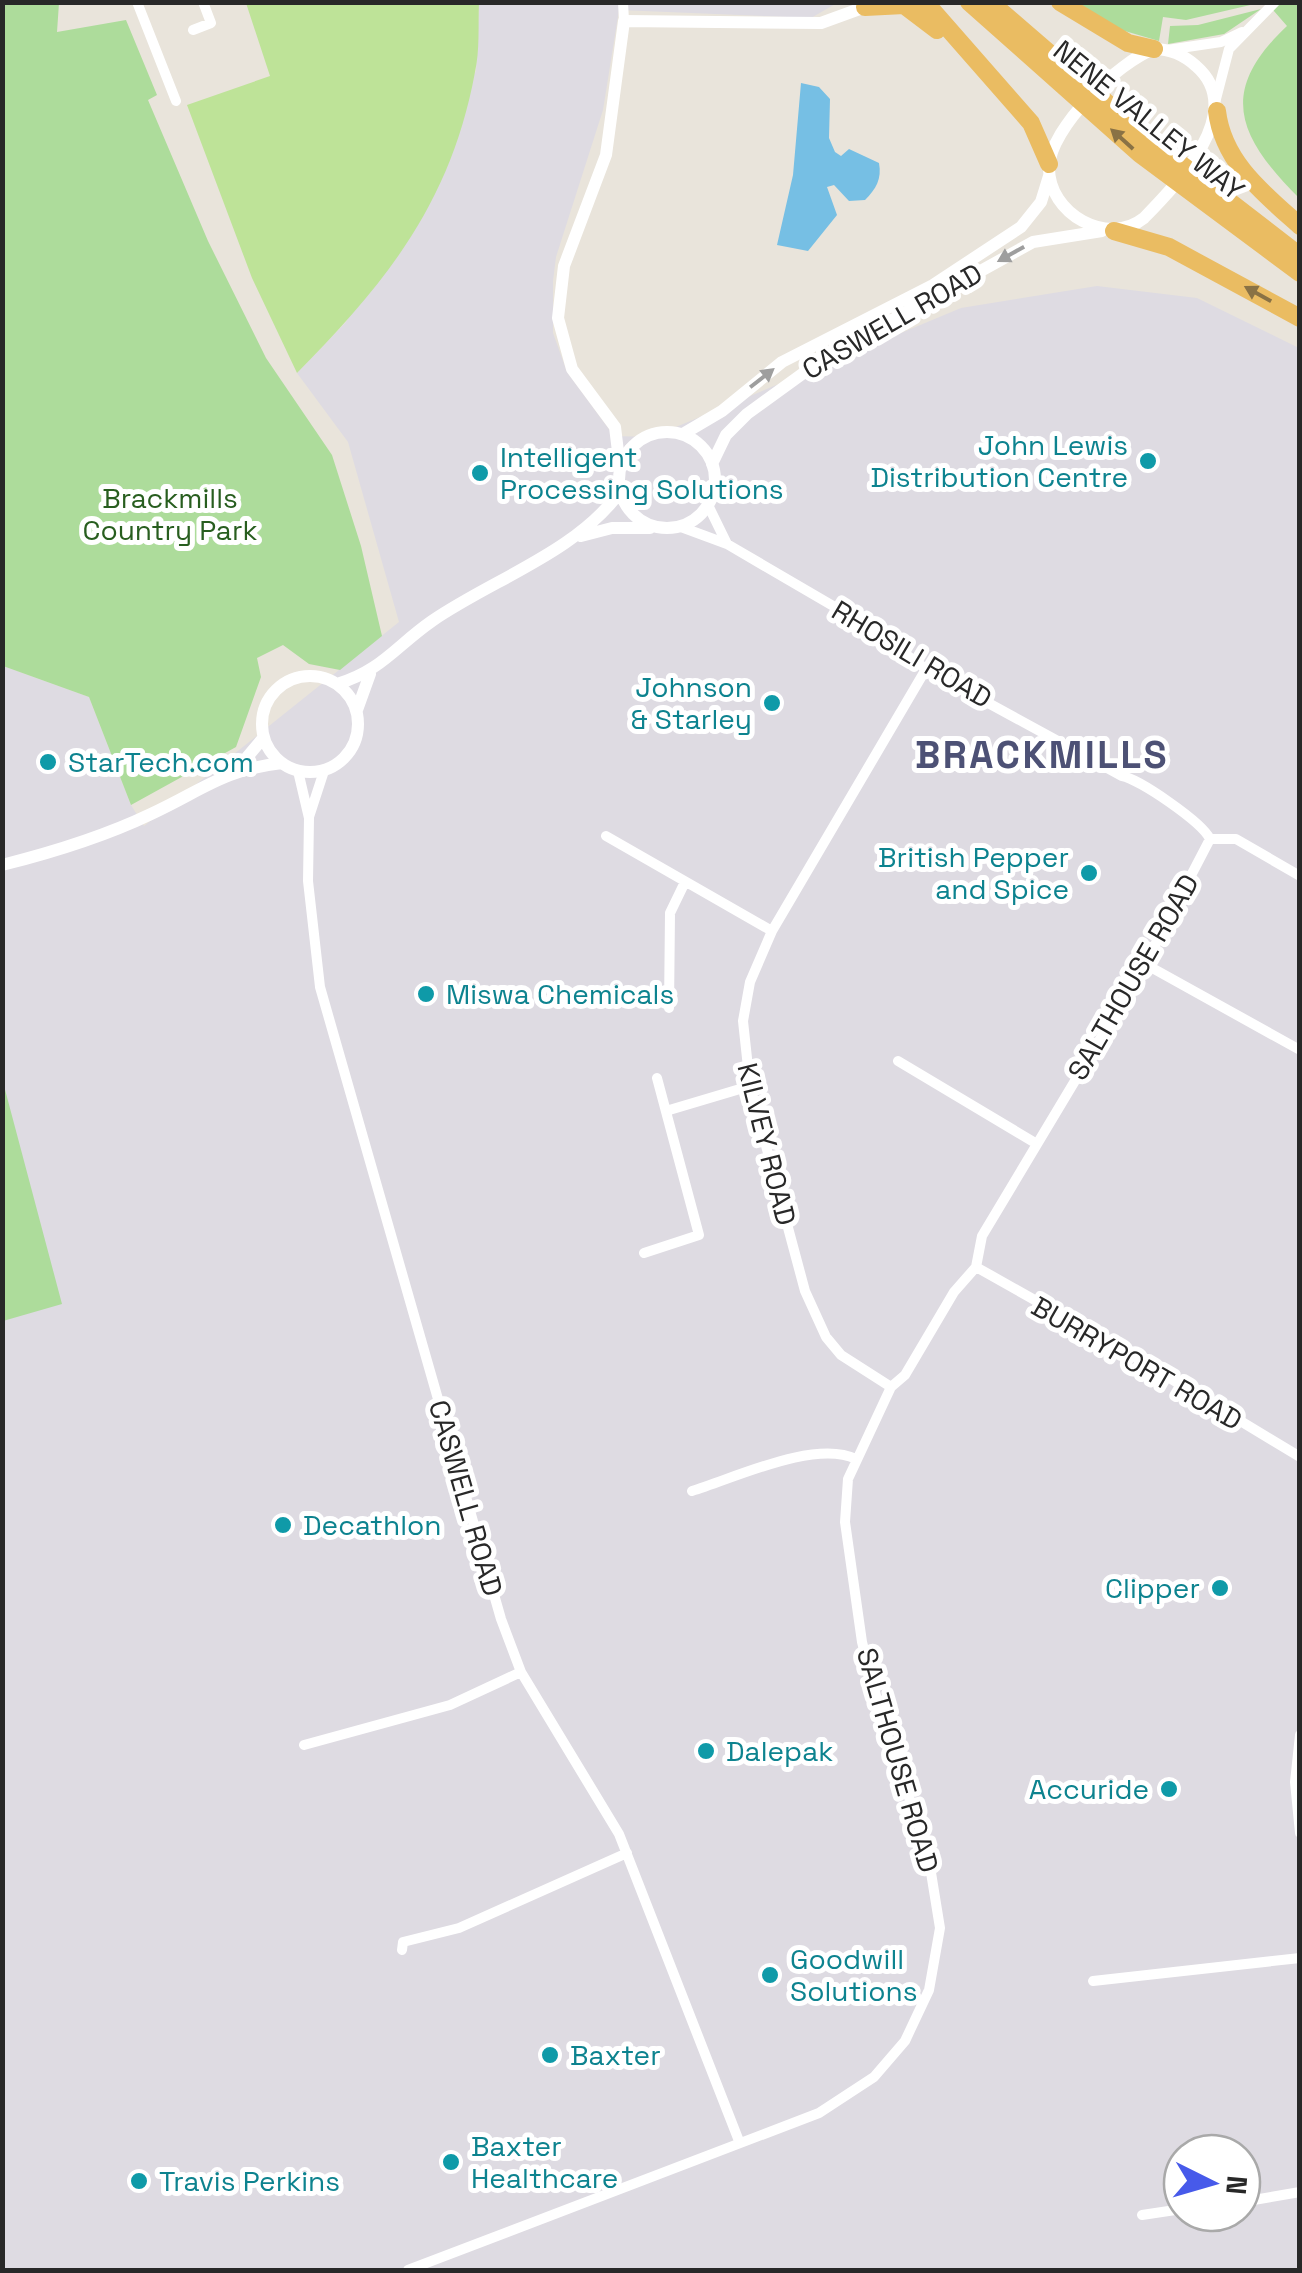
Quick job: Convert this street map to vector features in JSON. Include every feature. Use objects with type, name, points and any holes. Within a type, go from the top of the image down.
[{"type":"highway","points":[[925,2],[1031,123],[1049,170]]},
{"type":"highway","name":"NENE VALLEY WAY","points":[[969,2],[1140,154],[1291,259]]},
{"type":"highway","name":"NENE VALLEY WAY","points":[[990,2],[1291,259]]},
{"type":"highway","points":[[1060,2],[1128,42],[1160,50]]},
{"type":"highway","points":[[867,5],[904,6],[972,60]]},
{"type":"highway","points":[[1217,105],[1224,146],[1235,163],[1300,226]]},
{"type":"highway","points":[[1110,231],[1170,247],[1300,318]]},
{"type":"highway","points":[[1291,259],[1300,275]]},
{"type":"street","points":[[137,2],[176,101]]},
{"type":"street","points":[[193,30],[211,23],[203,2]]},
{"type":"street","points":[[623,2],[606,155],[564,266],[559,294],[561,337],[572,369],[615,427],[620,492],[634,516],[659,528]]},
{"type":"street","points":[[1243,32],[1221,42],[1160,50],[1128,60],[1111,75],[1054,146],[1049,170],[1060,200],[1074,216],[1110,231],[1137,223],[1160,199],[1200,149],[1217,105],[1230,50],[1275,2]]},
{"type":"street","points":[[624,20],[821,23],[867,5]]},
{"type":"street","points":[[1160,50],[1202,71],[1217,105]]},
{"type":"street","name":"CASWELL ROAD","points":[[683,434],[722,411],[782,362],[933,284],[1022,227],[1041,202],[1049,170]]},
{"type":"street","name":"CASWELL ROAD","points":[[712,464],[726,435],[747,414],[827,356],[1033,242],[1110,231]]},
{"type":"street","points":[[604,412],[626,431],[644,438]]},
{"type":"street","points":[[573,538],[612,528],[681,527],[708,505],[714,492],[712,464],[706,451],[683,434],[663,432],[644,438],[620,468]]},
{"type":"street","points":[[2,865],[73,847],[152,814],[238,768],[264,737],[266,704],[284,684],[309,676],[338,684],[370,674],[429,623],[573,538],[607,510],[620,492]]},
{"type":"street","points":[[708,505],[727,544]]},
{"type":"street","name":"RHOSILI ROAD","points":[[681,527],[727,544],[864,624],[926,669],[1122,776],[1137,779],[1150,793],[1196,819],[1210,839],[1236,839],[1300,876]]},
{"type":"street","name":"KILVEY ROAD","points":[[891,1388],[841,1355],[811,1305],[750,1086],[743,1039],[745,1001],[772,931],[926,669]]},
{"type":"street","points":[[238,768],[282,764],[298,771],[324,771],[338,764],[356,740],[357,710],[370,674]]},
{"type":"street","points":[[338,684],[357,710]]},
{"type":"street","points":[[264,737],[282,764]]},
{"type":"street","name":"CASWELL ROAD","points":[[298,771],[309,818],[308,881],[320,987],[468,1510],[521,1672],[577,1760],[627,1853],[739,2141]]},
{"type":"street","name":"CASWELL ROAD","points":[[309,818],[324,771]]},
{"type":"street","points":[[606,836],[772,931]]},
{"type":"street","name":"SALTHOUSE ROAD","points":[[408,2270],[820,2113],[874,2076],[905,2040],[919,2014],[938,1949],[940,1928],[931,1863],[885,1730],[854,1594],[845,1522],[848,1479],[891,1388],[905,1375],[954,1292],[976,1267],[982,1236],[1145,964],[1210,839]]},
{"type":"street","points":[[669,1008],[670,913],[685,882]]},
{"type":"street","points":[[1145,964],[1300,1050]]},
{"type":"street","points":[[898,1061],[1037,1144]]},
{"type":"street","points":[[644,1253],[699,1235],[657,1078]]},
{"type":"street","points":[[666,1111],[750,1086]]},
{"type":"street","name":"BURRYPORT ROAD","points":[[976,1267],[1120,1348],[1300,1458]]},
{"type":"street","points":[[692,1491],[808,1454],[839,1451],[856,1459]]},
{"type":"street","points":[[304,1745],[450,1704],[521,1672]]},
{"type":"street","points":[[1300,1735],[1295,1782],[1300,1833]]},
{"type":"street","points":[[402,1950],[403,1942],[459,1928],[627,1853]]},
{"type":"street","points":[[1094,1980],[1300,1958]]},
{"type":"street","points":[[1262,2199],[1300,2192]]},
{"type":"street","points":[[1142,2215],[1162,2212]]},
{"type":"shaded area","points":[[479,3],[837,3],[811,18],[619,10],[603,110],[556,257],[553,281],[553,333],[567,372],[614,436],[652,437],[961,308],[1097,286],[1197,298],[1299,348],[1299,2270],[3,2270],[3,666],[89,697],[131,805],[144,826],[399,622],[348,442],[297,373],[346,322],[476,71]]},
{"type":"green space","name":"Brackmills Country Park","points":[[3,2],[59,3],[57,32],[126,20],[157,95],[148,100],[208,241],[266,358],[332,455],[361,546],[382,636],[340,670],[309,664],[283,645],[257,658],[261,677],[236,747],[131,805],[89,697],[3,666]]},
{"type":"green space","points":[[246,3],[479,3],[477,64],[464,119],[432,200],[387,272],[297,373],[252,278],[187,105],[270,76]]},
{"type":"green space","points":[[1071,3],[1259,3],[1186,20],[1163,17],[1159,41],[1118,29]]},
{"type":"green space","points":[[1267,3],[1299,3],[1299,198],[1262,155],[1244,114],[1244,93],[1251,72],[1287,26]]},
{"type":"green space","points":[[1261,9],[1224,34],[1168,44],[1170,26],[1198,25]]},
{"type":"green space","points":[[3,1082],[62,1304],[2,1321]]},
{"type":"water","points":[[801,83],[819,87],[830,99],[829,138],[835,152],[841,156],[849,149],[879,163],[880,169],[877,183],[865,200],[849,201],[834,185],[827,187],[837,215],[808,251],[777,245],[793,175]]},
{"type":"place","name":"John Lewis Distribution Centre","points":[[1148,461]]},
{"type":"place","name":"Intelligent Processing Solutions","points":[[480,473]]},
{"type":"place","name":"Johnson & Starley","points":[[772,703]]},
{"type":"place","name":"StarTech.com","points":[[48,762]]},
{"type":"place","name":"British Pepper and Spice","points":[[1089,873]]},
{"type":"place","name":"Miswa Chemicals","points":[[426,994]]},
{"type":"place","name":"Decathlon","points":[[283,1525]]},
{"type":"place","name":"Clipper","points":[[1220,1588]]},
{"type":"place","name":"Dalepak","points":[[706,1751]]},
{"type":"place","name":"Accuride","points":[[1169,1789]]},
{"type":"place","name":"Goodwill Solutions","points":[[770,1975]]},
{"type":"place","name":"Baxter","points":[[550,2055]]},
{"type":"place","name":"Baxter Healthcare","points":[[451,2162]]},
{"type":"place","name":"Travis Perkins","points":[[139,2181]]},
{"type":"district","name":"BRACKMILLS","points":[[1042,755]]}]
